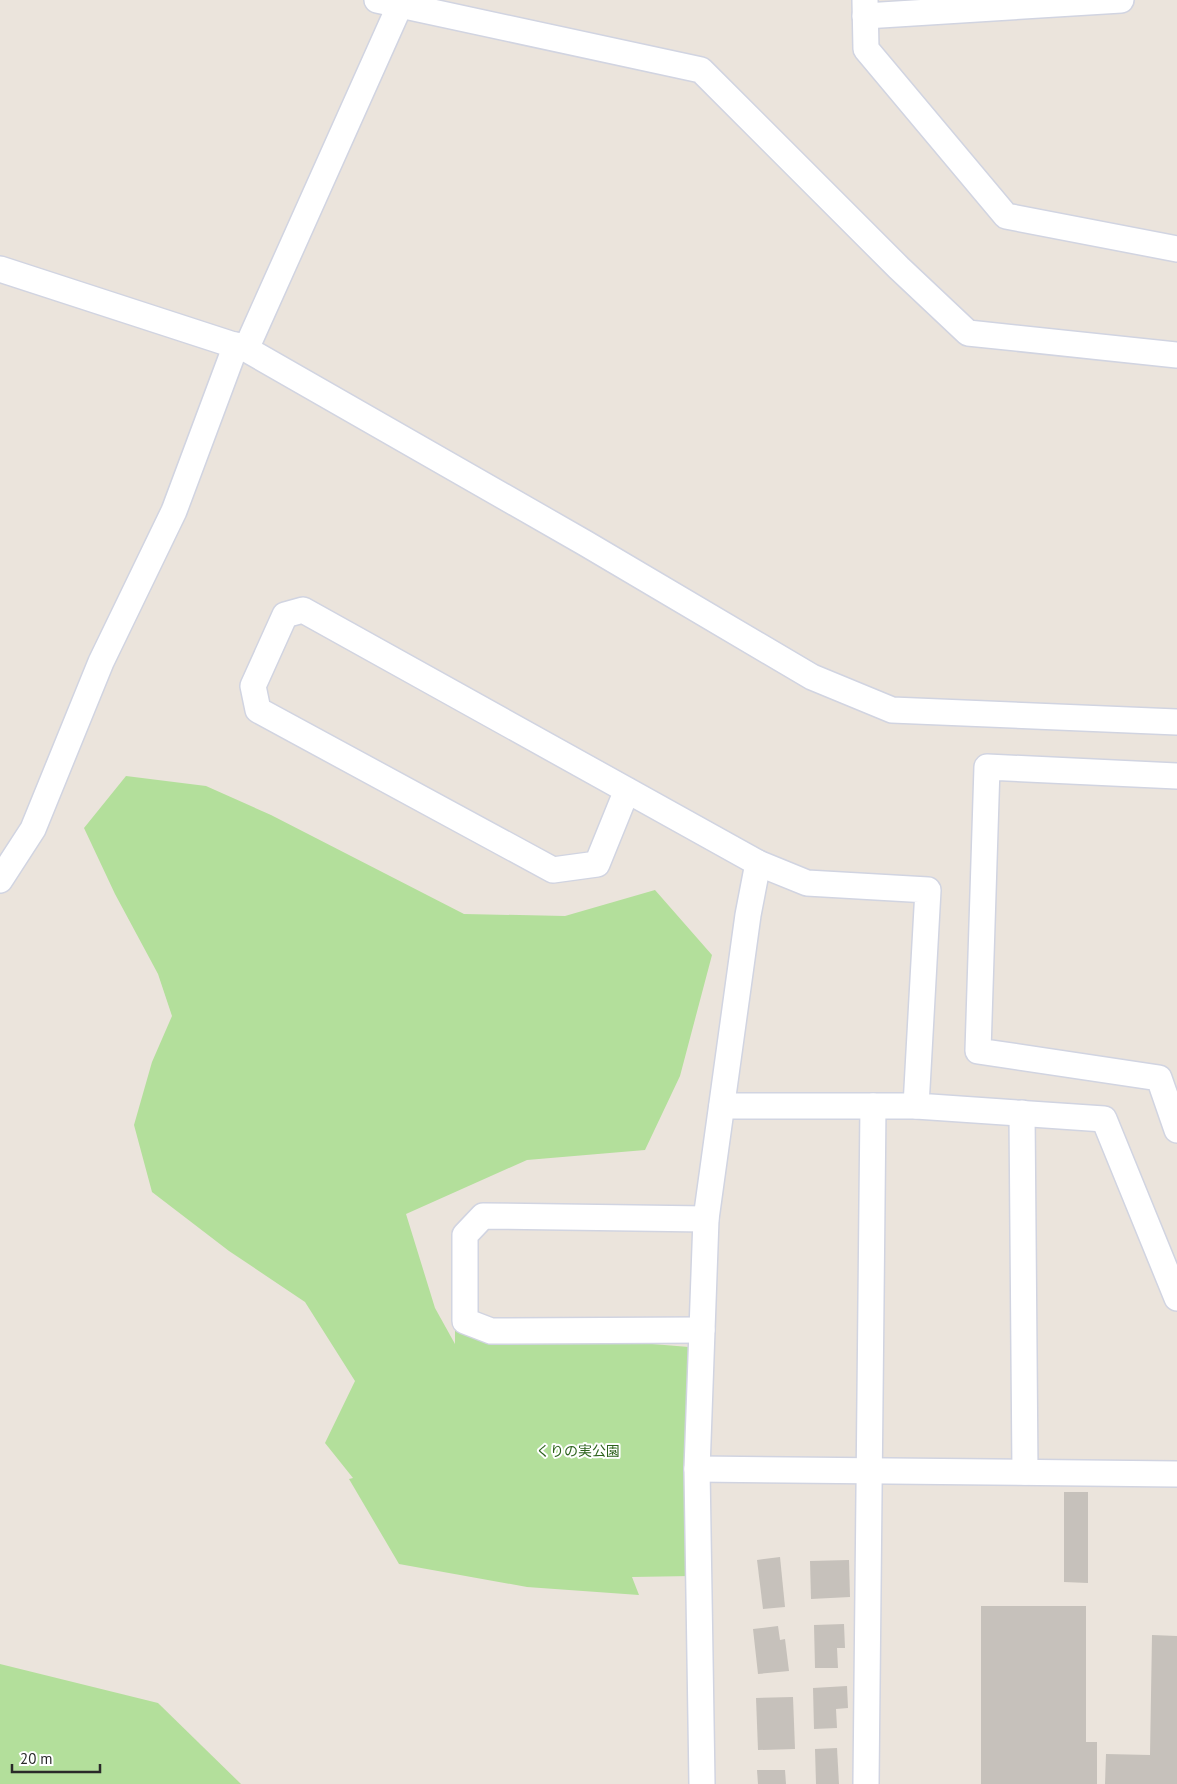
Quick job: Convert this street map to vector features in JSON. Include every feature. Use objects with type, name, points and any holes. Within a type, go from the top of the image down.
[{"type":"street","points":[[1121,0],[865,8],[866,49],[1006,216],[1177,249]]},
{"type":"street","points":[[0,880],[33,829],[101,662],[174,511],[241,347],[389,3],[701,70],[899,268],[968,333],[1177,355]]},
{"type":"street","points":[[0,269],[241,347],[585,543],[812,677],[892,710],[1177,722]]},
{"type":"street","points":[[626,790],[596,864],[553,870],[258,710],[254,686],[285,615],[303,610],[758,863],[807,883],[928,890],[916,1106]]},
{"type":"street","points":[[1177,776],[987,767],[978,1051],[1159,1078],[1177,1130]]},
{"type":"street","points":[[702,1784],[697,1469],[706,1219],[748,915],[758,863]]},
{"type":"street","points":[[722,1106],[916,1106],[1104,1119],[1177,1298]]},
{"type":"street","points":[[866,1784],[873,1106]]},
{"type":"street","points":[[1022,1113],[1025,1472]]},
{"type":"street","points":[[702,1330],[491,1332],[465,1321],[465,1235],[483,1216],[706,1219]]},
{"type":"street","points":[[697,1469],[1177,1474]]},
{"type":"green space","name":"くりの実公園","points":[[126,776],[206,786],[271,815],[464,914],[565,916],[655,890],[712,955],[680,1076],[645,1150],[527,1160],[406,1214],[435,1308],[455,1344],[455,1328],[689,1347],[691,1576],[632,1577],[639,1595],[527,1587],[399,1564],[349,1479],[353,1478],[325,1443],[355,1381],[305,1302],[229,1251],[152,1192],[134,1125],[152,1062],[172,1016],[158,974],[115,894],[84,828]]},
{"type":"green space","points":[[0,1664],[158,1703],[241,1784],[0,1784]]},
{"type":"building","points":[[1064,1492],[1088,1492],[1088,1583],[1064,1582]]},
{"type":"building","points":[[780,1557],[785,1607],[763,1609],[757,1560]]},
{"type":"building","points":[[849,1560],[850,1597],[811,1599],[810,1561]]},
{"type":"building","points":[[981,1606],[1086,1606],[1086,1742],[1097,1742],[1097,1784],[981,1784]]},
{"type":"building","points":[[844,1624],[845,1648],[837,1648],[838,1668],[815,1668],[814,1625]]},
{"type":"building","points":[[778,1626],[780,1640],[785,1639],[789,1671],[758,1674],[753,1629]]},
{"type":"building","points":[[1152,1635],[1177,1636],[1177,1784],[1105,1784],[1106,1754],[1150,1755]]},
{"type":"building","points":[[847,1686],[848,1708],[836,1709],[837,1728],[814,1729],[813,1688]]},
{"type":"building","points":[[793,1697],[795,1749],[758,1750],[756,1698]]},
{"type":"building","points":[[837,1748],[839,1784],[816,1784],[815,1749]]},
{"type":"building","points":[[757,1770],[785,1770],[786,1784],[758,1784]]}]
